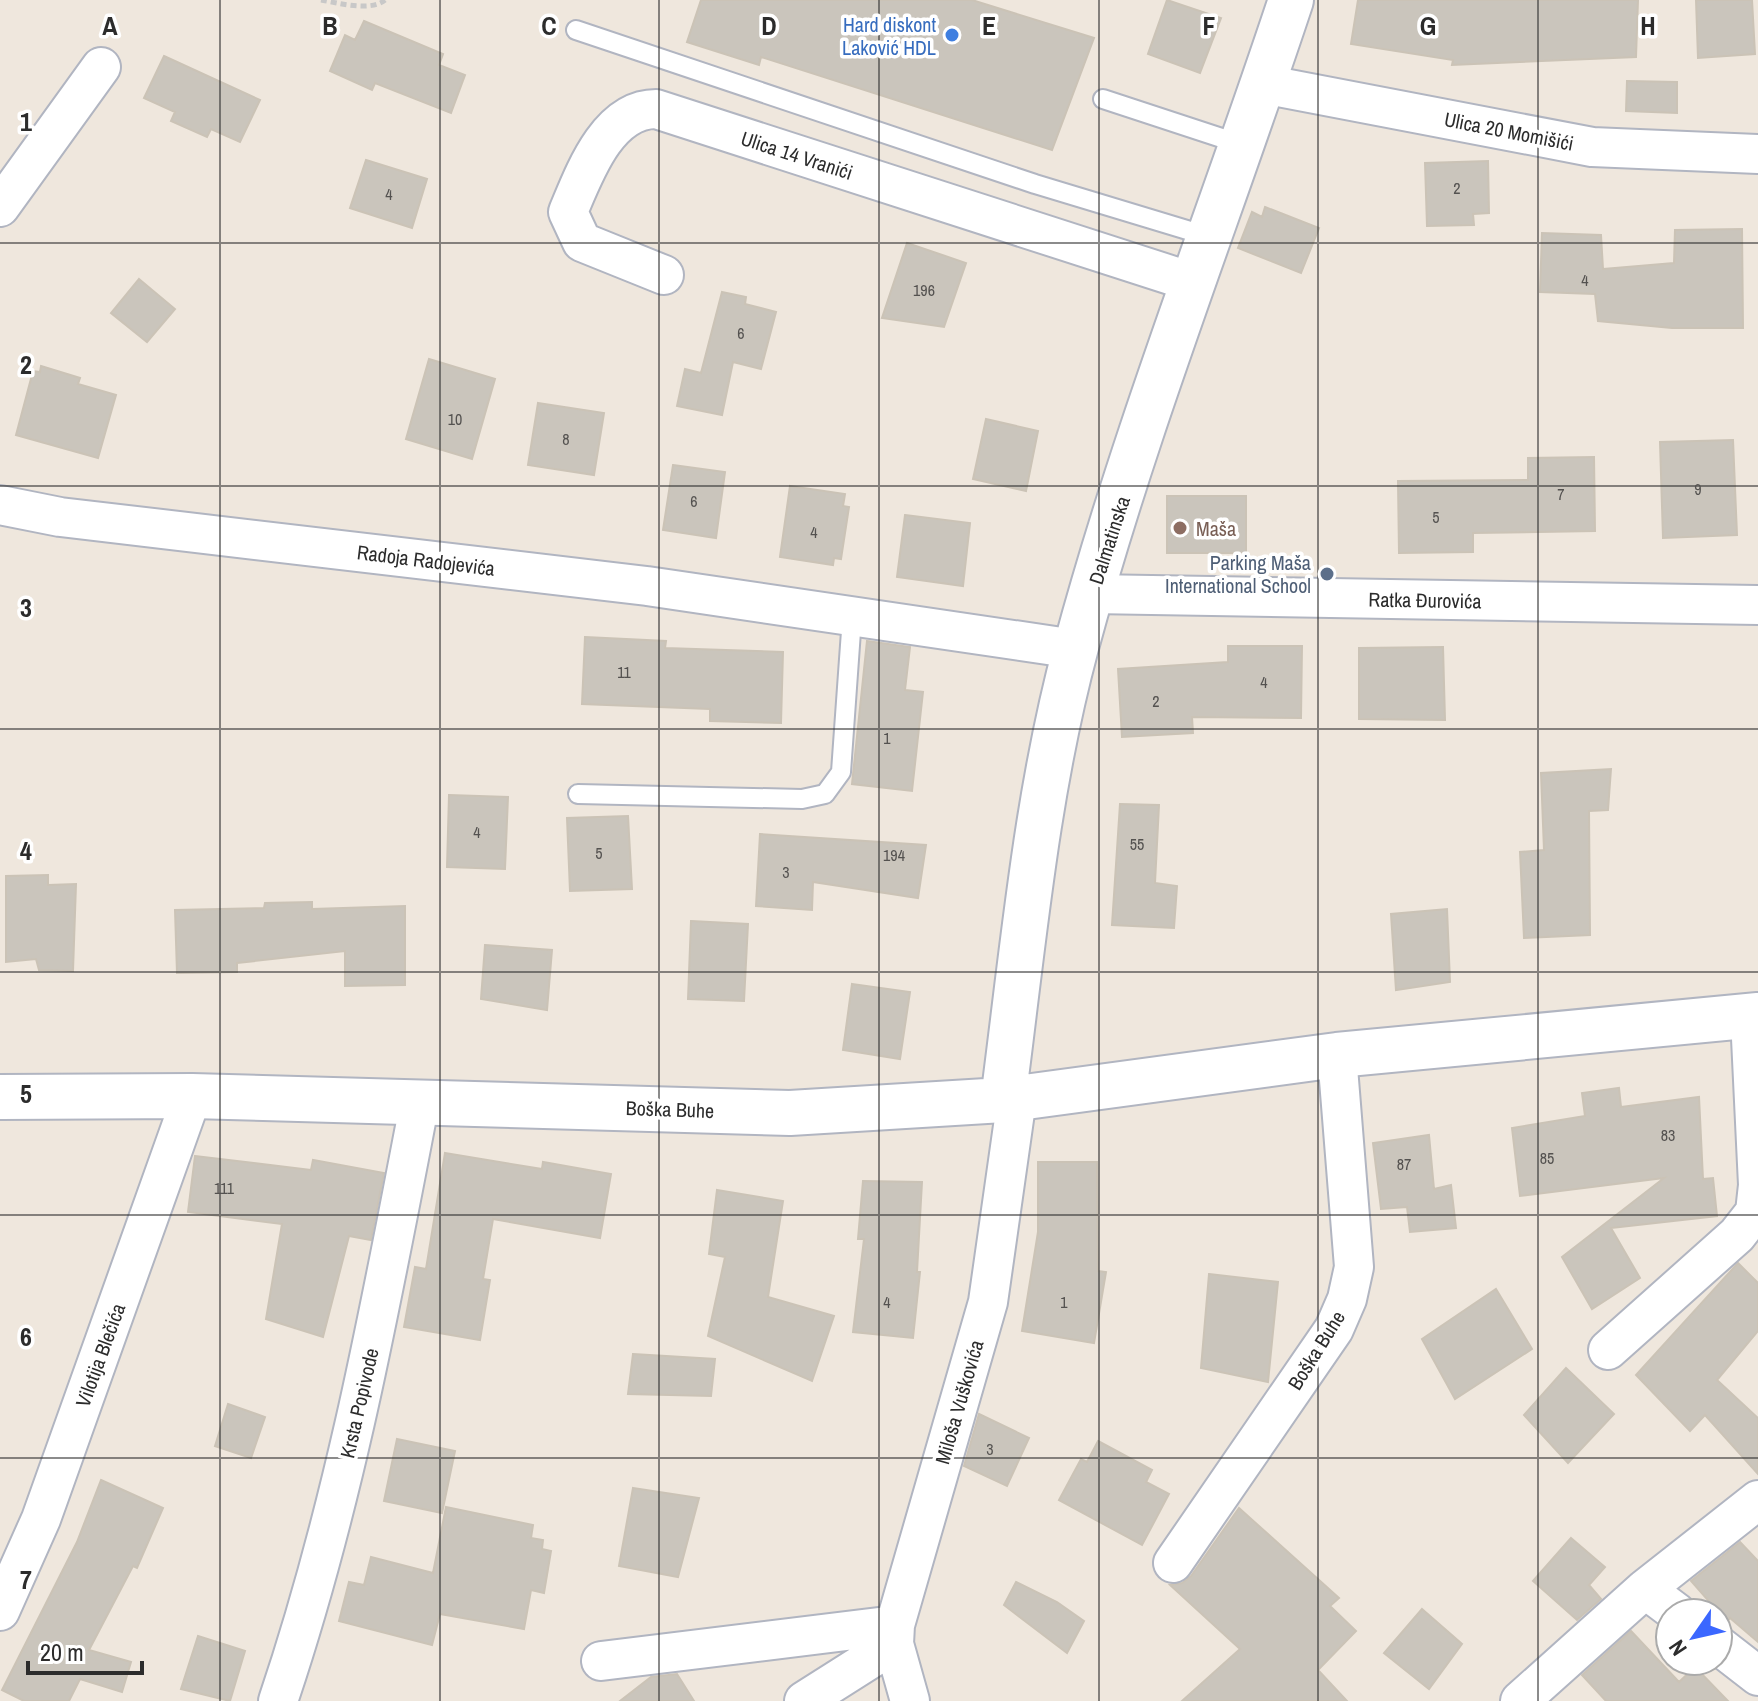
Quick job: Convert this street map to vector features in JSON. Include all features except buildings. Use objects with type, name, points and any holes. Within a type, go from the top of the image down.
[{"type":"street","name":"Dalmatinska","points":[[1010,1099],[1043,794],[1075,649],[1207,236],[1291,0]]},
{"type":"street","points":[[0,207],[101,67]]},
{"type":"street","name":"Ulica 20 Momišići","points":[[1263,84],[1592,147],[1758,154]]},
{"type":"street","name":"Ulica 14 Vranići","points":[[664,275],[582,242],[568,212],[587,167],[619,122],[645,109],[656,109],[1192,282]]},
{"type":"street","name":"Radoja Radojevića","points":[[0,505],[60,517],[647,586],[1075,649]]},
{"type":"street","name":"Ratka Đurovića","points":[[1091,594],[1758,605]]},
{"type":"street","name":"Boška Buhe","points":[[0,1097],[192,1096],[790,1113],[1010,1099],[1337,1055],[1754,1016],[1758,1185],[1755,1212],[1737,1235],[1608,1350]]},
{"type":"street","name":"Boška Buhe","points":[[1173,1563],[1334,1329],[1347,1299],[1354,1267],[1337,1055]]},
{"type":"street","name":"Vilotija Blečića","points":[[0,1611],[41,1519],[192,1096]]},
{"type":"street","name":"Miloša Vuškovića","points":[[894,1634],[988,1302],[1010,1099]]},
{"type":"street","name":"Krsta Popivode","points":[[278,1701],[296,1648],[363,1393],[420,1101]]},
{"type":"street","points":[[1520,1701],[1645,1589],[1758,1500]]},
{"type":"street","points":[[1645,1589],[1656,1597]]},
{"type":"street","points":[[601,1661],[894,1634]]},
{"type":"street","points":[[804,1701],[894,1634]]},
{"type":"street","points":[[894,1634],[910,1701]]},
{"type":"street","points":[[1734,1657],[1758,1676]]},
{"type":"lane","points":[[576,30],[1020,179],[1207,236]]},
{"type":"lane","points":[[1103,99],[1240,144]]},
{"type":"lane","points":[[578,794],[802,799],[825,794],[841,772],[852,617]]},
{"type":"path","points":[[321,0],[344,5],[380,4],[385,0]]},
{"type":"place","name":"Hard diskont Laković HDL","points":[[952,35]]},
{"type":"place","name":"Maša","points":[[1180,528]]},
{"type":"place","name":"Parking Maša International School","points":[[1327,574]]}]
